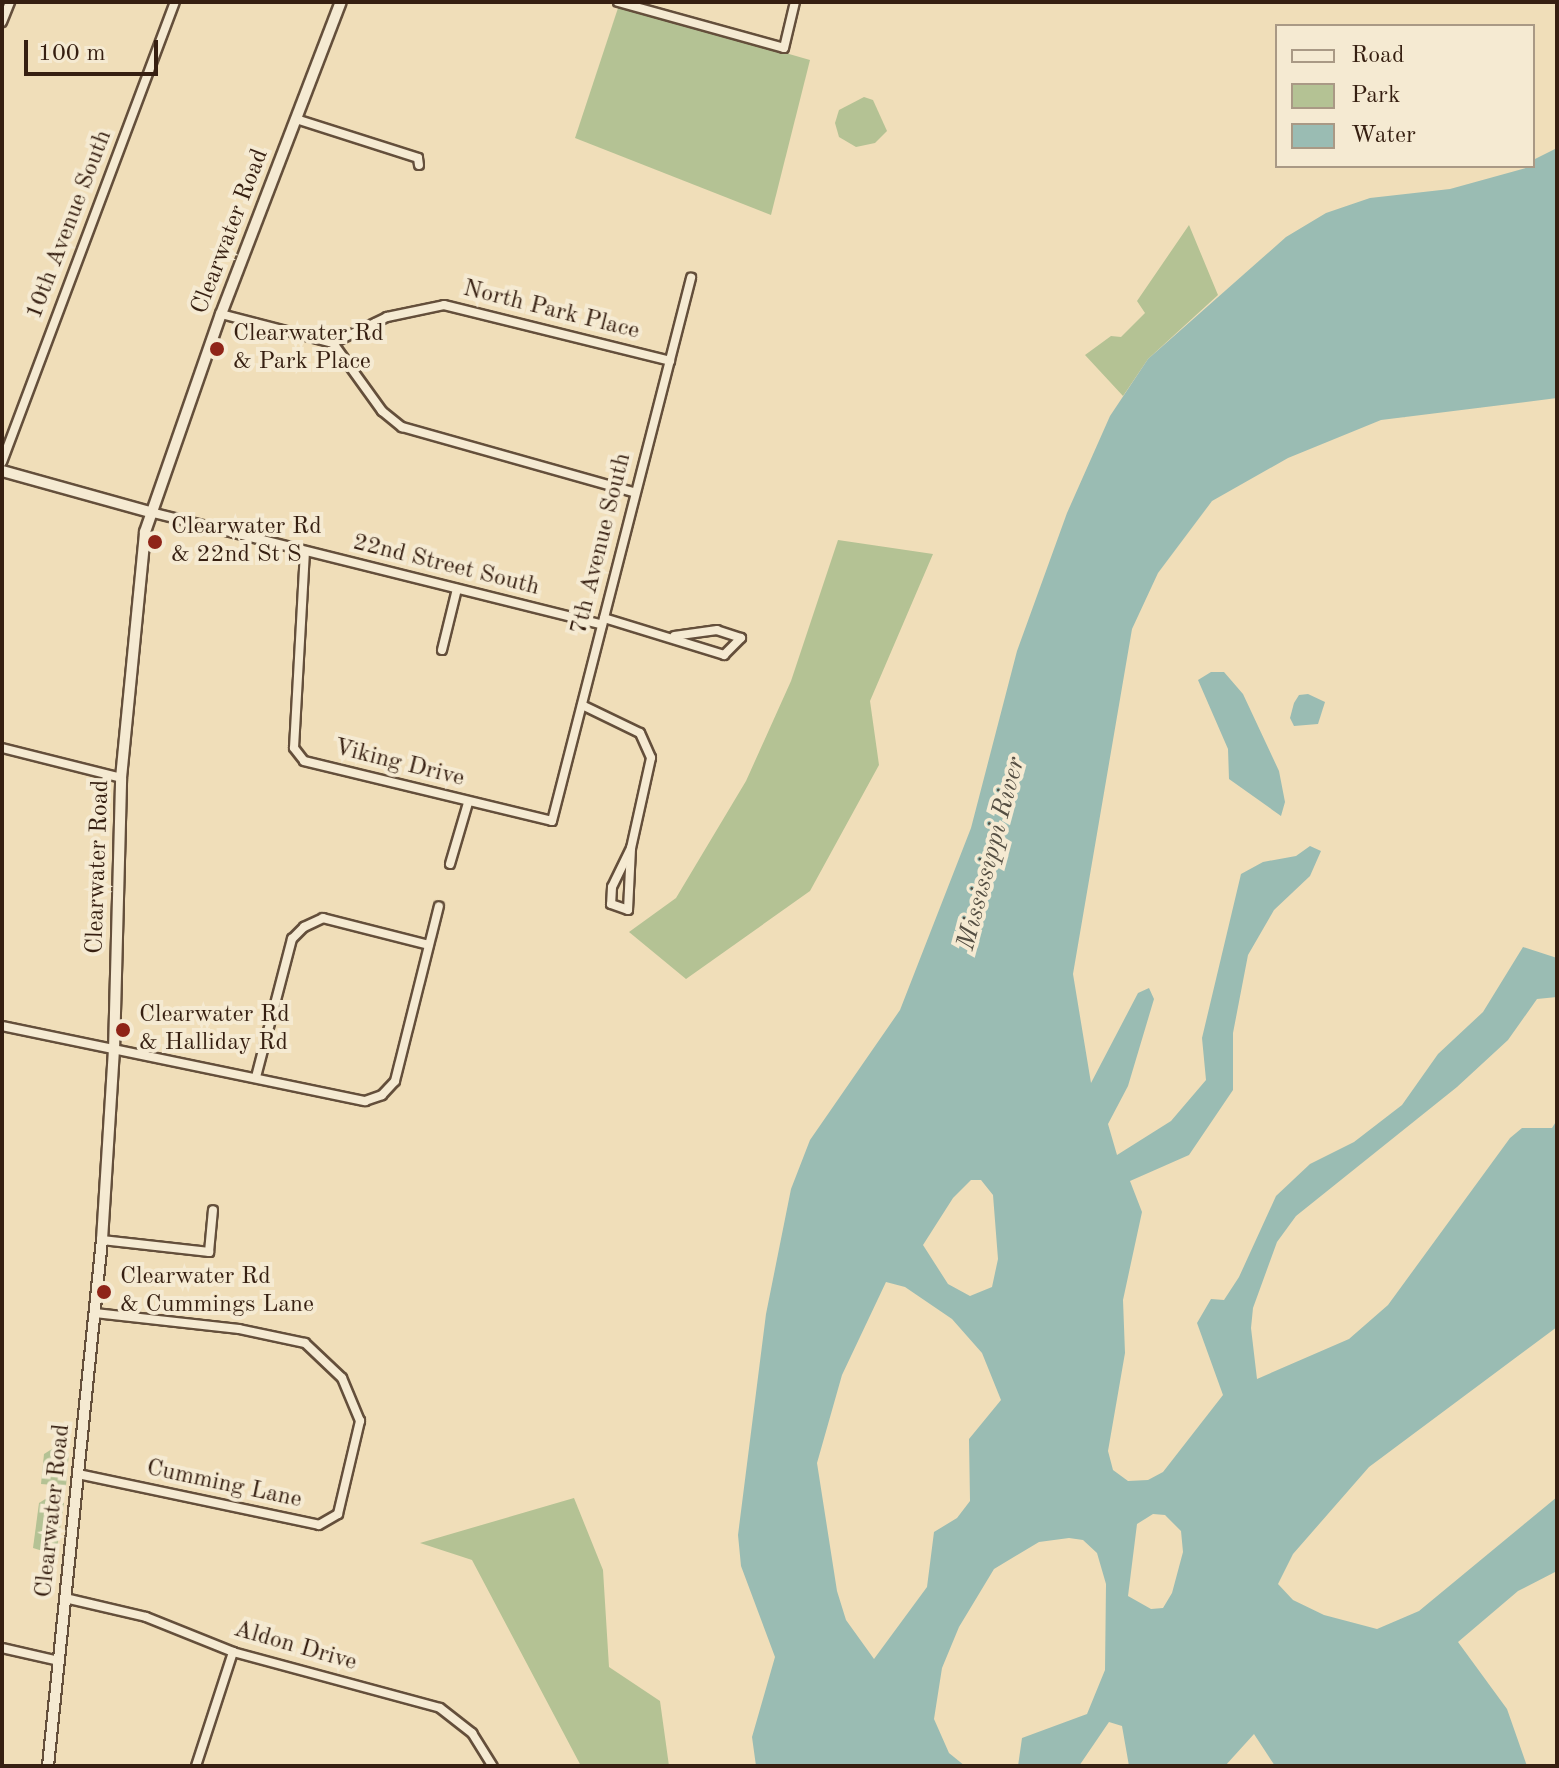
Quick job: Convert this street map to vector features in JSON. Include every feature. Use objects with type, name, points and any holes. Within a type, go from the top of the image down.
[{"type":"street","points":[[2,22],[10,2]]},
{"type":"street","name":"10th Avenue South","points":[[2,462],[175,2]]},
{"type":"street","name":"Clearwater Road","points":[[48,1766],[102,1240],[114,1051],[121,778],[140,563],[150,512],[221,314],[341,2]]},
{"type":"street","points":[[618,2],[644,6],[784,48],[795,2]]},
{"type":"street","points":[[296,119],[418,158],[419,165]]},
{"type":"street","name":"7th Avenue South","points":[[552,821],[691,278]]},
{"type":"street","name":"North Park Place","points":[[333,343],[387,317],[444,305],[670,361]]},
{"type":"street","points":[[221,314],[333,343],[382,411],[402,427],[634,492]]},
{"type":"street","name":"22nd Street South","points":[[2,471],[150,512],[457,589],[674,636],[724,655],[741,638],[717,630],[674,636]]},
{"type":"street","name":"Viking Drive","points":[[305,551],[294,748],[304,761],[552,821]]},
{"type":"street","points":[[442,650],[457,589]]},
{"type":"street","points":[[582,705],[640,733],[651,758],[631,848],[628,910],[611,904],[612,887],[631,848]]},
{"type":"street","points":[[2,748],[121,778]]},
{"type":"street","points":[[450,864],[468,803]]},
{"type":"street","points":[[2,1026],[365,1101],[382,1095],[395,1081],[439,906]]},
{"type":"street","points":[[256,1077],[292,939],[304,927],[323,918],[429,945]]},
{"type":"street","points":[[102,1240],[209,1252],[213,1210]]},
{"type":"street","name":"Cumming Lane","points":[[78,1474],[319,1525],[338,1514],[360,1421],[342,1378],[305,1343],[239,1329],[95,1313]]},
{"type":"street","name":"Aldon Drive","points":[[65,1598],[146,1617],[233,1652],[440,1708],[472,1733],[493,1766]]},
{"type":"street","points":[[2,1648],[59,1661]]},
{"type":"street","points":[[196,1766],[233,1652]]},
{"type":"green space","points":[[619,5],[810,60],[771,215],[575,138]]},
{"type":"green space","points":[[864,97],[873,100],[887,131],[875,143],[856,147],[839,137],[835,123],[839,110]]},
{"type":"green space","points":[[1189,225],[1218,295],[1148,359],[1123,396],[1085,355],[1111,336],[1121,337],[1145,313],[1137,301]]},
{"type":"green space","points":[[838,540],[933,554],[870,701],[879,765],[810,891],[686,979],[629,932],[676,898],[746,781],[791,681]]},
{"type":"green space","points":[[52,1449],[69,1453],[66,1486],[41,1484],[44,1454]]},
{"type":"green space","points":[[47,1498],[64,1503],[56,1555],[33,1548],[39,1503]]},
{"type":"green space","points":[[574,1498],[603,1570],[609,1667],[660,1701],[669,1766],[581,1766],[472,1560],[420,1543]]},
{"type":"water","name":"Mississippi River","points":[[1557,148],[1557,398],[1381,420],[1288,458],[1212,501],[1158,573],[1132,629],[1073,974],[1091,1083],[1138,993],[1149,988],[1154,999],[1128,1086],[1108,1124],[1117,1155],[1171,1121],[1206,1080],[1202,1038],[1241,874],[1263,862],[1296,856],[1310,846],[1321,851],[1310,876],[1274,910],[1248,955],[1233,1033],[1233,1090],[1189,1155],[1130,1181],[1142,1212],[1123,1300],[1125,1353],[1108,1451],[1113,1470],[1128,1481],[1148,1480],[1163,1472],[1223,1395],[1197,1323],[1211,1299],[1224,1300],[1239,1277],[1276,1196],[1310,1164],[1354,1142],[1402,1105],[1438,1054],[1483,1012],[1523,947],[1557,958],[1557,997],[1537,999],[1508,1040],[1457,1087],[1296,1216],[1277,1242],[1253,1308],[1251,1328],[1257,1379],[1349,1339],[1388,1305],[1510,1138],[1522,1128],[1552,1128],[1557,1120],[1557,1327],[1369,1467],[1293,1554],[1278,1584],[1293,1600],[1324,1615],[1377,1629],[1419,1611],[1557,1497],[1557,1571],[1518,1591],[1458,1642],[1507,1709],[1527,1766],[1275,1766],[1254,1734],[1225,1766],[1129,1766],[1122,1726],[1109,1722],[1079,1766],[1018,1766],[1022,1738],[1087,1714],[1105,1670],[1106,1584],[1097,1553],[1083,1540],[1069,1538],[1039,1542],[994,1569],[959,1627],[942,1668],[934,1719],[949,1753],[965,1766],[756,1766],[752,1737],[775,1657],[741,1566],[738,1535],[766,1314],[791,1189],[810,1140],[900,1010],[971,828],[1017,651],[1067,513],[1110,416],[1148,359],[1286,237],[1326,213],[1370,198],[1450,189],[1535,168],[1535,159]],"holes":[[[971,1180],[981,1180],[993,1195],[998,1259],[992,1287],[970,1296],[948,1284],[923,1245],[953,1198]],[[886,1282],[905,1287],[952,1319],[982,1353],[1001,1400],[969,1439],[970,1501],[957,1518],[934,1532],[927,1587],[874,1659],[846,1620],[837,1591],[817,1463],[842,1375]],[[1153,1514],[1165,1515],[1181,1531],[1183,1552],[1172,1593],[1163,1608],[1151,1609],[1128,1596],[1137,1524]]]},
{"type":"water","points":[[1211,672],[1224,672],[1243,694],[1279,771],[1285,802],[1281,816],[1229,779],[1228,749],[1198,680]]},
{"type":"water","points":[[1308,694],[1325,702],[1318,724],[1294,726],[1290,718],[1294,703],[1299,695]]},
{"type":"place","name":"Clearwater Rd & Park Place","points":[[217,349]]},
{"type":"place","name":"Clearwater Rd & 22nd St S","points":[[155,542]]},
{"type":"place","name":"Clearwater Rd & Halliday Rd","points":[[123,1030]]},
{"type":"place","name":"Clearwater Rd & Cummings Lane","points":[[104,1292]]}]
